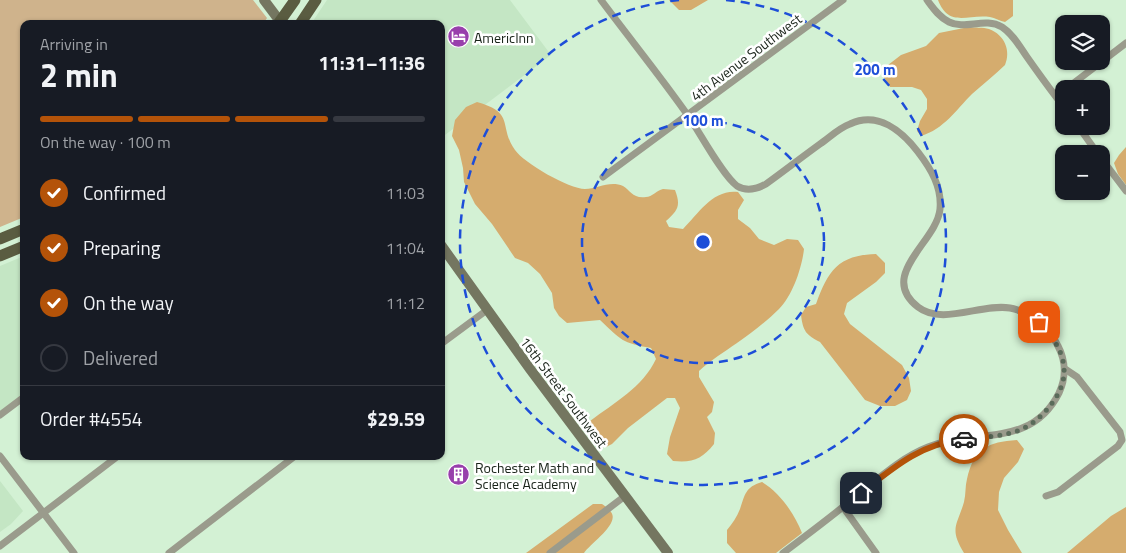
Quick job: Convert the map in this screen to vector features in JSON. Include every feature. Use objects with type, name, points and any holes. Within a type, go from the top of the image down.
[{"type":"main road","points":[[264,0],[278,20]]},
{"type":"main road","points":[[282,20],[294,0]]},
{"type":"main road","points":[[303,20],[316,0]]},
{"type":"main road","points":[[0,239],[20,231]]},
{"type":"main road","points":[[0,256],[20,248]]},
{"type":"main road","name":"16th Street Southwest","points":[[445,251],[486,310],[668,553]]},
{"type":"street","points":[[601,0],[688,116],[727,176],[738,186],[746,190],[766,184],[851,123],[868,120],[884,122],[896,128],[905,136],[929,167],[937,182],[941,198],[937,222],[911,259],[905,275],[904,286],[910,300],[921,309],[936,314],[1003,307],[1026,313],[1039,322],[1055,341],[1062,358],[1065,369],[1063,383],[1057,396],[1042,415],[1029,425],[1007,434],[954,440],[926,448],[893,468],[783,553]]},
{"type":"street","name":"4th Avenue Southwest","points":[[604,175],[688,116],[843,0]]},
{"type":"street","points":[[927,0],[941,17],[952,24],[984,23],[1004,28],[1015,40],[1055,96]]},
{"type":"street","points":[[1078,80],[1126,43]]},
{"type":"street","points":[[1110,170],[1126,191]]},
{"type":"street","points":[[445,341],[486,310]]},
{"type":"street","points":[[1046,496],[1058,492],[1118,446],[1122,440],[1120,432],[1077,376],[1065,369]]},
{"type":"street","points":[[0,415],[20,400]]},
{"type":"street","points":[[0,456],[74,553]]},
{"type":"street","points":[[0,546],[113,460]]},
{"type":"street","points":[[169,553],[290,460]]},
{"type":"street","points":[[550,553],[625,496]]},
{"type":"street","points":[[843,507],[876,553]]},
{"type":"shaded area","points":[[0,0],[253,0],[267,18],[266,20],[20,20],[20,219],[0,227]]},
{"type":"shaded area","points":[[327,0],[510,0],[551,55],[445,135],[445,20],[314,20]]},
{"type":"shaded area","points":[[669,0],[708,0],[691,10],[679,10]]},
{"type":"shaded area","points":[[938,0],[1013,0],[1013,16],[1005,22],[990,17],[953,17],[942,9]]},
{"type":"shaded area","points":[[969,27],[989,29],[1003,39],[1007,49],[1005,65],[972,94],[943,124],[921,136],[917,131],[927,109],[927,99],[921,90],[912,87],[890,87],[884,77],[888,65],[901,55],[926,46],[939,33]]},
{"type":"shaded area","points":[[477,102],[489,106],[502,116],[510,141],[515,150],[527,162],[569,185],[590,189],[608,184],[618,184],[638,197],[648,197],[663,189],[675,190],[678,204],[673,214],[666,221],[669,227],[683,229],[714,198],[729,192],[738,192],[744,200],[738,210],[738,219],[750,228],[759,239],[774,245],[787,239],[798,240],[804,249],[796,280],[789,296],[779,309],[699,371],[699,377],[714,402],[712,412],[707,417],[715,433],[714,444],[701,456],[692,460],[673,461],[667,454],[670,437],[680,408],[675,398],[667,398],[606,447],[589,431],[590,421],[636,386],[644,378],[656,359],[651,348],[622,340],[600,320],[567,323],[554,308],[552,293],[540,274],[528,263],[515,258],[492,224],[475,204],[464,182],[459,150],[452,136],[455,120],[466,107]]},
{"type":"shaded area","points":[[1126,147],[1126,185],[1118,174],[1114,163]]},
{"type":"shaded area","points":[[876,254],[885,263],[885,273],[847,303],[844,314],[850,324],[902,365],[909,378],[911,391],[907,400],[895,406],[880,406],[865,400],[820,342],[806,332],[801,315],[806,307],[816,304],[825,282],[836,267],[852,258]]},
{"type":"shaded area","points":[[20,258],[20,400],[0,415],[0,266]]},
{"type":"shaded area","points":[[1017,440],[1024,449],[1018,462],[1004,478],[999,492],[998,510],[1022,553],[964,553],[959,545],[956,527],[964,502],[967,479],[974,460],[978,454],[990,445]]},
{"type":"shaded area","points":[[0,481],[23,511],[11,524],[0,532]]},
{"type":"shaded area","points":[[762,482],[786,504],[802,533],[776,553],[736,553],[727,543],[727,530],[737,515],[746,492],[752,486]]},
{"type":"shaded area","points":[[593,504],[602,504],[610,511],[613,517],[612,522],[604,533],[584,553],[526,553]]},
{"type":"shaded area","points":[[1126,507],[1126,553],[1067,553],[1111,516]]},
{"type":"way so far","points":[[964,439],[1007,434],[1021,430],[1042,415],[1053,403],[1063,383],[1065,369],[1059,348],[1039,322]]},
{"type":"place","name":"AmericInn","points":[[458,37]]},
{"type":"place","name":"Rochester Math and Science Academy","points":[[459,475]]},
{"type":"route","points":[[861,493],[917,452],[933,445],[964,439]]}]
